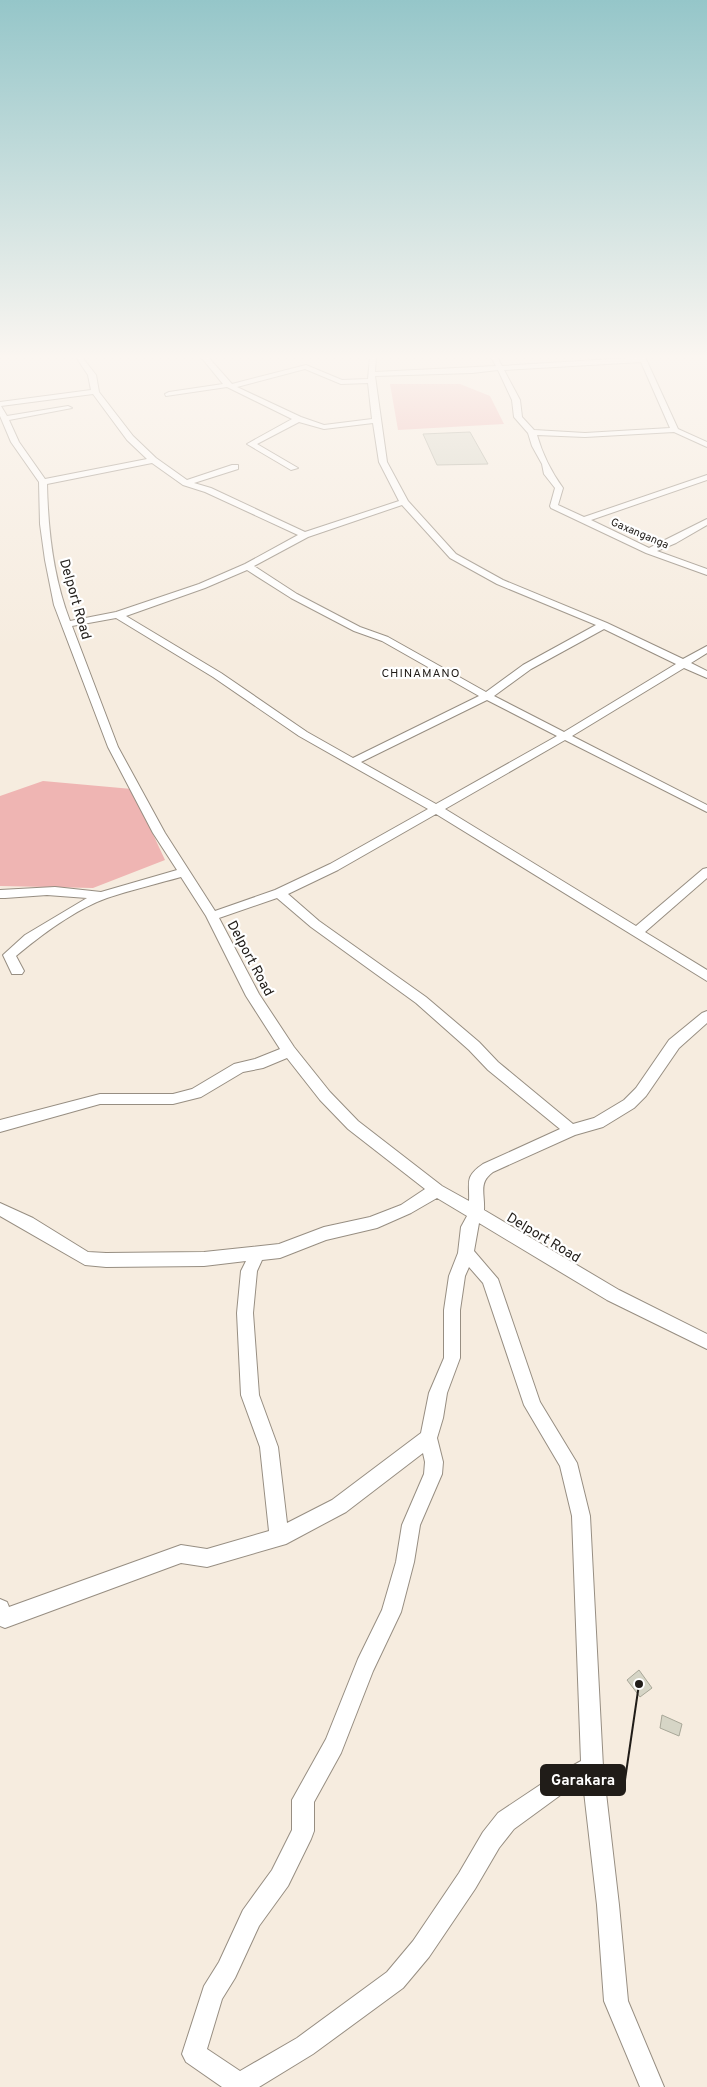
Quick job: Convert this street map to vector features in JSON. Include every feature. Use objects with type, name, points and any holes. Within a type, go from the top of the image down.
[{"type":"street","points":[[24,454],[43,482],[153,460]]},
{"type":"street","points":[[147,454],[186,483],[208,490],[305,535]]},
{"type":"street","points":[[270,454],[294,468]]},
{"type":"street","points":[[382,454],[383,462],[404,502],[453,556],[470,567],[604,625],[707,675]]},
{"type":"street","name":"Gaxanganga","points":[[541,454],[546,464],[548,474],[559,488],[554,506],[649,551],[707,572]]},
{"type":"street","points":[[186,483],[235,467]]},
{"type":"street","points":[[584,520],[707,477]]},
{"type":"street","name":"Delport Road","points":[[43,482],[44,524],[49,560],[66,624],[113,747],[159,833],[212,916],[254,996],[289,1051],[325,1096],[353,1125],[438,1190],[514,1238],[613,1295],[707,1342]]},
{"type":"street","points":[[66,624],[118,615],[202,586],[248,566],[305,535],[404,502]]},
{"type":"street","points":[[649,551],[673,541],[707,522]]},
{"type":"street","points":[[248,566],[294,596],[357,629],[385,638],[563,737],[707,810]]},
{"type":"street","points":[[118,615],[217,674],[303,734],[437,810],[707,976]]},
{"type":"street","points":[[353,762],[487,696],[527,667],[604,625]]},
{"type":"street","points":[[212,916],[279,893],[334,867],[563,737],[707,649]]},
{"type":"street","points":[[17,971],[9,955],[29,938],[80,906],[101,896],[183,872]]},
{"type":"street","points":[[636,932],[707,872]]},
{"type":"street","points":[[0,894],[11,896],[36,891],[72,891],[101,896]]},
{"type":"street","points":[[279,893],[315,924],[420,1000],[474,1046],[493,1066],[571,1130]]},
{"type":"street","points":[[592,1767],[559,1784],[506,1821],[491,1840],[467,1881],[421,1949],[395,1980],[305,2046],[242,2086],[194,2054],[212,1994],[227,1970],[251,1918],[280,1878],[303,1831],[304,1800],[334,1746],[365,1666],[391,1612],[405,1562],[410,1525],[433,1474],[434,1462],[428,1438],[434,1418],[438,1392],[452,1358],[452,1310],[457,1276],[466,1253],[469,1227],[476,1213],[477,1195],[475,1184],[478,1176],[488,1168],[571,1130],[598,1123],[629,1104],[641,1092],[674,1044],[707,1016]]},
{"type":"street","points":[[0,1126],[100,1099],[174,1099],[196,1093],[239,1068],[258,1064],[289,1051]]},
{"type":"street","points":[[0,1209],[28,1223],[85,1258],[106,1260],[204,1259],[280,1251],[324,1234],[372,1223],[406,1209],[438,1190]]},
{"type":"street","points":[[466,1253],[490,1279],[533,1405],[568,1463],[581,1516],[592,1767],[608,1905],[616,2002],[652,2087]]},
{"type":"street","points":[[257,1254],[249,1271],[245,1313],[250,1395],[269,1447],[279,1537]]},
{"type":"street","points":[[0,1609],[4,1618],[181,1554],[207,1558],[279,1537],[339,1506],[428,1438]]},
{"type":"shaded area","points":[[43,781],[132,789],[165,860],[93,888],[0,886],[0,796]]},
{"type":"building","points":[[432,454],[483,454],[488,464],[437,465]]},
{"type":"building","points":[[639,1670],[652,1688],[640,1697],[627,1680]]},
{"type":"building","points":[[662,1715],[682,1724],[679,1736],[660,1728]]},
{"type":"place","name":"Garakara","points":[[639,1684]]},
{"type":"district","name":"CHINAMANO","points":[[421,673]]}]
